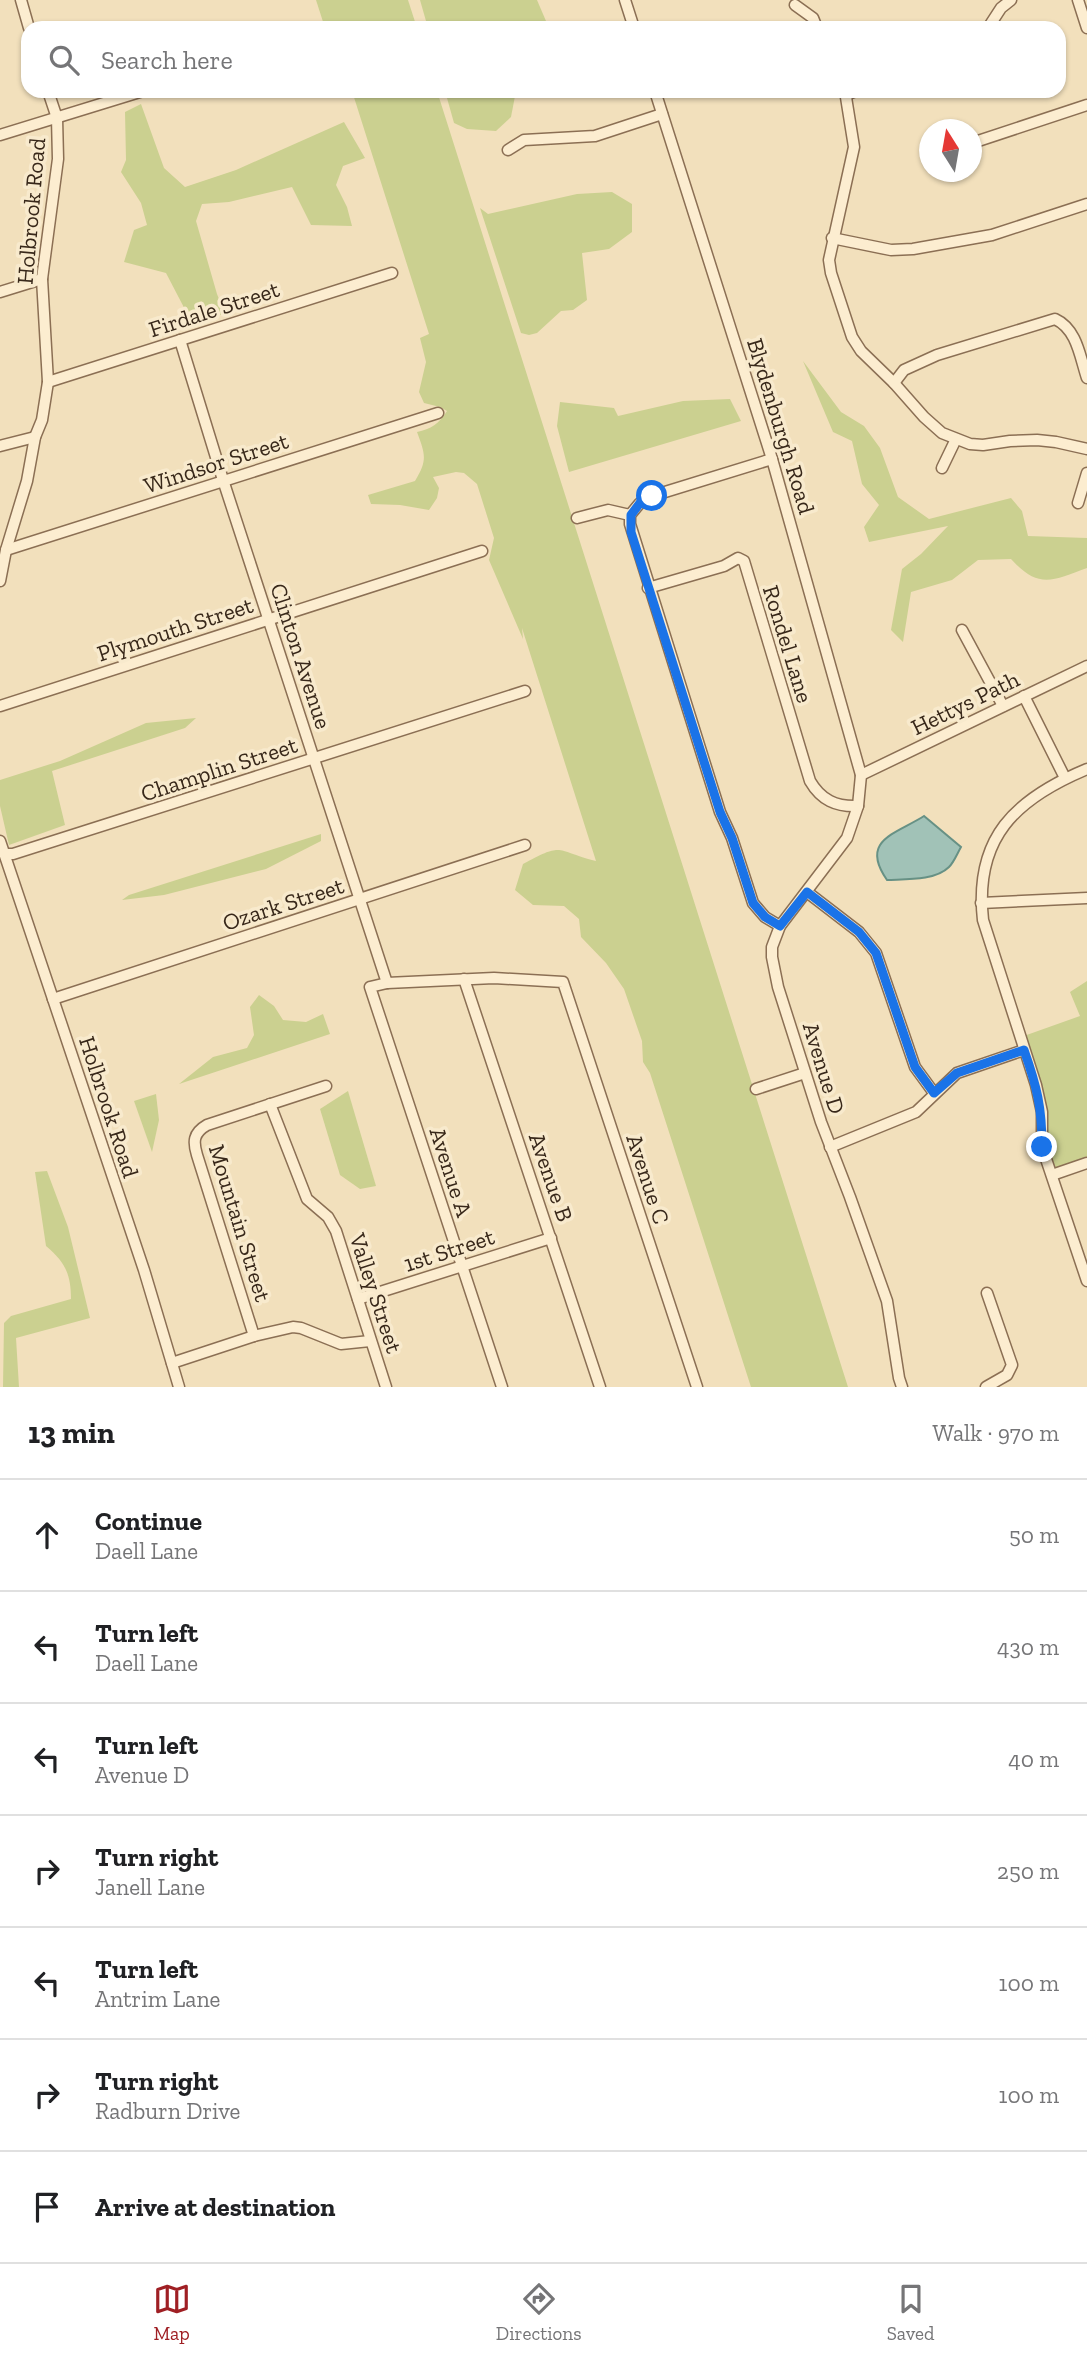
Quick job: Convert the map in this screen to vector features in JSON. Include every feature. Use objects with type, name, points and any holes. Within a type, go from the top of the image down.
[{"type":"street","points":[[20,0],[27,21]]},
{"type":"street","points":[[625,0],[632,21]]},
{"type":"street","points":[[993,21],[1001,8],[1011,0]]},
{"type":"street","points":[[1078,0],[1087,28]]},
{"type":"street","points":[[795,5],[814,21]]},
{"type":"street","name":"Holbrook Road","points":[[0,581],[6,550],[27,481],[35,437],[42,420],[48,382],[42,279],[58,159],[57,118],[50,98]]},
{"type":"street","points":[[0,135],[121,98]]},
{"type":"street","name":"Blydenburgh Road","points":[[657,98],[772,459],[860,775]]},
{"type":"street","points":[[850,98],[854,147],[829,260],[852,337],[861,351],[942,433],[983,445],[1020,440],[1056,442],[1087,449]]},
{"type":"street","points":[[982,139],[1087,105]]},
{"type":"street","points":[[508,150],[512,145],[524,140],[595,136],[662,114]]},
{"type":"street","points":[[832,238],[891,250],[913,249],[992,236],[1087,204]]},
{"type":"street","name":"Firdale Street","points":[[48,382],[392,273]]},
{"type":"street","points":[[0,292],[42,279]]},
{"type":"street","points":[[894,383],[904,370],[937,355],[1055,319],[1070,331],[1087,377]]},
{"type":"street","name":"Clinton Avenue","points":[[180,340],[387,984]]},
{"type":"street","name":"Windsor Street","points":[[6,550],[438,413]]},
{"type":"street","points":[[0,446],[35,437]]},
{"type":"street","points":[[942,468],[956,439]]},
{"type":"street","points":[[772,459],[652,496],[640,503],[631,515],[631,532],[720,812],[732,838],[751,897],[765,917],[780,926]]},
{"type":"street","points":[[1078,503],[1087,473]]},
{"type":"street","points":[[577,518],[608,510],[631,515]]},
{"type":"street","name":"Plymouth Street","points":[[0,706],[482,551]]},
{"type":"street","name":"Rondel Lane","points":[[649,588],[724,566],[738,558],[744,561],[810,781],[827,801],[858,806]]},
{"type":"street","points":[[962,630],[1003,706]]},
{"type":"street","name":"Hettys Path","points":[[860,775],[1087,666]]},
{"type":"street","name":"Champlin Street","points":[[2,855],[13,854],[526,691]]},
{"type":"street","points":[[1024,696],[1065,778]]},
{"type":"street","points":[[1087,769],[1065,778],[1029,799],[1003,826],[985,864],[981,903],[983,920],[1038,1094],[1042,1112],[1042,1147],[1087,1281]]},
{"type":"street","name":"Avenue D","points":[[860,775],[858,806],[847,838],[780,926],[772,947],[774,970],[805,1073],[887,1301],[902,1387]]},
{"type":"street","name":"Holbrook Road","points":[[0,841],[2,855],[144,1270],[179,1387]]},
{"type":"street","name":"Ozark Street","points":[[53,999],[525,845]]},
{"type":"street","points":[[807,892],[859,932],[876,953],[915,1067],[934,1093]]},
{"type":"street","points":[[981,903],[1087,898]]},
{"type":"street","points":[[387,984],[464,979]]},
{"type":"street","name":"Avenue C","points":[[464,979],[563,982],[697,1387]]},
{"type":"street","name":"Avenue B","points":[[464,979],[600,1387]]},
{"type":"street","name":"Avenue A","points":[[387,984],[370,987],[502,1387]]},
{"type":"street","points":[[830,1147],[910,1116],[957,1073],[1024,1050]]},
{"type":"street","points":[[756,1089],[805,1073]]},
{"type":"street","points":[[271,1104],[326,1086]]},
{"type":"street","name":"Mountain Street","points":[[254,1336],[194,1140],[197,1133],[207,1125],[271,1104]]},
{"type":"street","name":"Valley Street","points":[[271,1104],[307,1199],[328,1217],[336,1231],[386,1387]]},
{"type":"street","points":[[1052,1175],[1087,1163]]},
{"type":"street","name":"1st Street","points":[[358,1299],[551,1238]]},
{"type":"street","points":[[986,1387],[1007,1375],[1012,1365],[987,1293]]},
{"type":"street","points":[[172,1363],[254,1336],[293,1327],[341,1344],[370,1340]]},
{"type":"green space","points":[[316,0],[408,0],[415,21],[323,21]]},
{"type":"green space","points":[[420,0],[537,0],[546,21],[426,21]]},
{"type":"green space","points":[[354,98],[439,98],[848,1387],[751,1387],[650,1073],[643,1062],[642,1041],[624,989],[606,963],[581,937],[579,919],[564,906],[533,905],[515,890],[523,864],[546,852],[560,850],[596,861],[522,628],[523,639],[489,560],[494,538],[477,484],[464,473],[433,477],[439,488],[437,498],[429,510],[371,504],[368,495],[415,481],[424,457],[417,432],[434,425],[447,411],[424,403],[419,392],[426,362],[420,338],[429,334]]},
{"type":"green space","points":[[447,98],[515,98],[511,117],[496,131],[467,129],[454,123]]},
{"type":"green space","points":[[141,104],[164,168],[185,187],[236,170],[344,122],[365,158],[343,166],[336,185],[347,207],[352,226],[311,225],[292,187],[229,202],[202,204],[196,221],[225,314],[191,321],[166,273],[124,262],[134,230],[147,225],[141,203],[121,172],[126,160],[125,112]]},
{"type":"green space","points":[[612,192],[632,204],[632,232],[609,249],[582,253],[587,300],[573,310],[561,311],[537,333],[521,333],[480,208],[488,214],[577,194]]},
{"type":"green space","points":[[803,361],[841,412],[864,426],[880,448],[898,497],[929,519],[1011,498],[1022,511],[1028,536],[1087,538],[1087,568],[1046,580],[1029,575],[1011,559],[978,560],[952,580],[911,592],[903,642],[891,630],[902,569],[948,526],[869,542],[864,527],[879,505],[862,484],[852,441],[833,432]]},
{"type":"green space","points":[[730,399],[741,421],[569,472],[557,426],[560,402],[614,408],[618,416],[683,401]]},
{"type":"green space","points":[[196,718],[185,728],[52,771],[65,825],[9,845],[0,806],[0,780],[60,761],[146,723]]},
{"type":"green space","points":[[321,834],[321,841],[266,869],[164,895],[122,900],[129,895]]},
{"type":"green space","points":[[1087,981],[1087,1160],[1054,1172],[1042,1147],[1042,1112],[1021,1037],[1080,1016],[1070,992]]},
{"type":"green space","points":[[259,995],[274,1006],[283,1020],[306,1022],[323,1014],[330,1034],[179,1084],[213,1057],[247,1048],[254,1035],[250,1007]]},
{"type":"green space","points":[[348,1091],[376,1186],[360,1189],[340,1175],[320,1109]]},
{"type":"green space","points":[[156,1094],[159,1120],[152,1152],[134,1101]]},
{"type":"green space","points":[[47,1171],[68,1227],[90,1318],[16,1338],[19,1387],[3,1387],[4,1323],[11,1316],[71,1299],[66,1269],[46,1246],[35,1172]]},
{"type":"water","points":[[924,816],[961,847],[954,860],[943,872],[936,875],[887,880],[879,867],[879,847],[884,840]]},
{"type":"route","points":[[652,496],[635,508],[631,515],[631,532],[720,812],[732,838],[753,903],[765,917],[780,926],[807,892],[859,932],[876,953],[915,1067],[934,1093],[957,1073],[1024,1050],[1042,1112],[1042,1147]]}]
